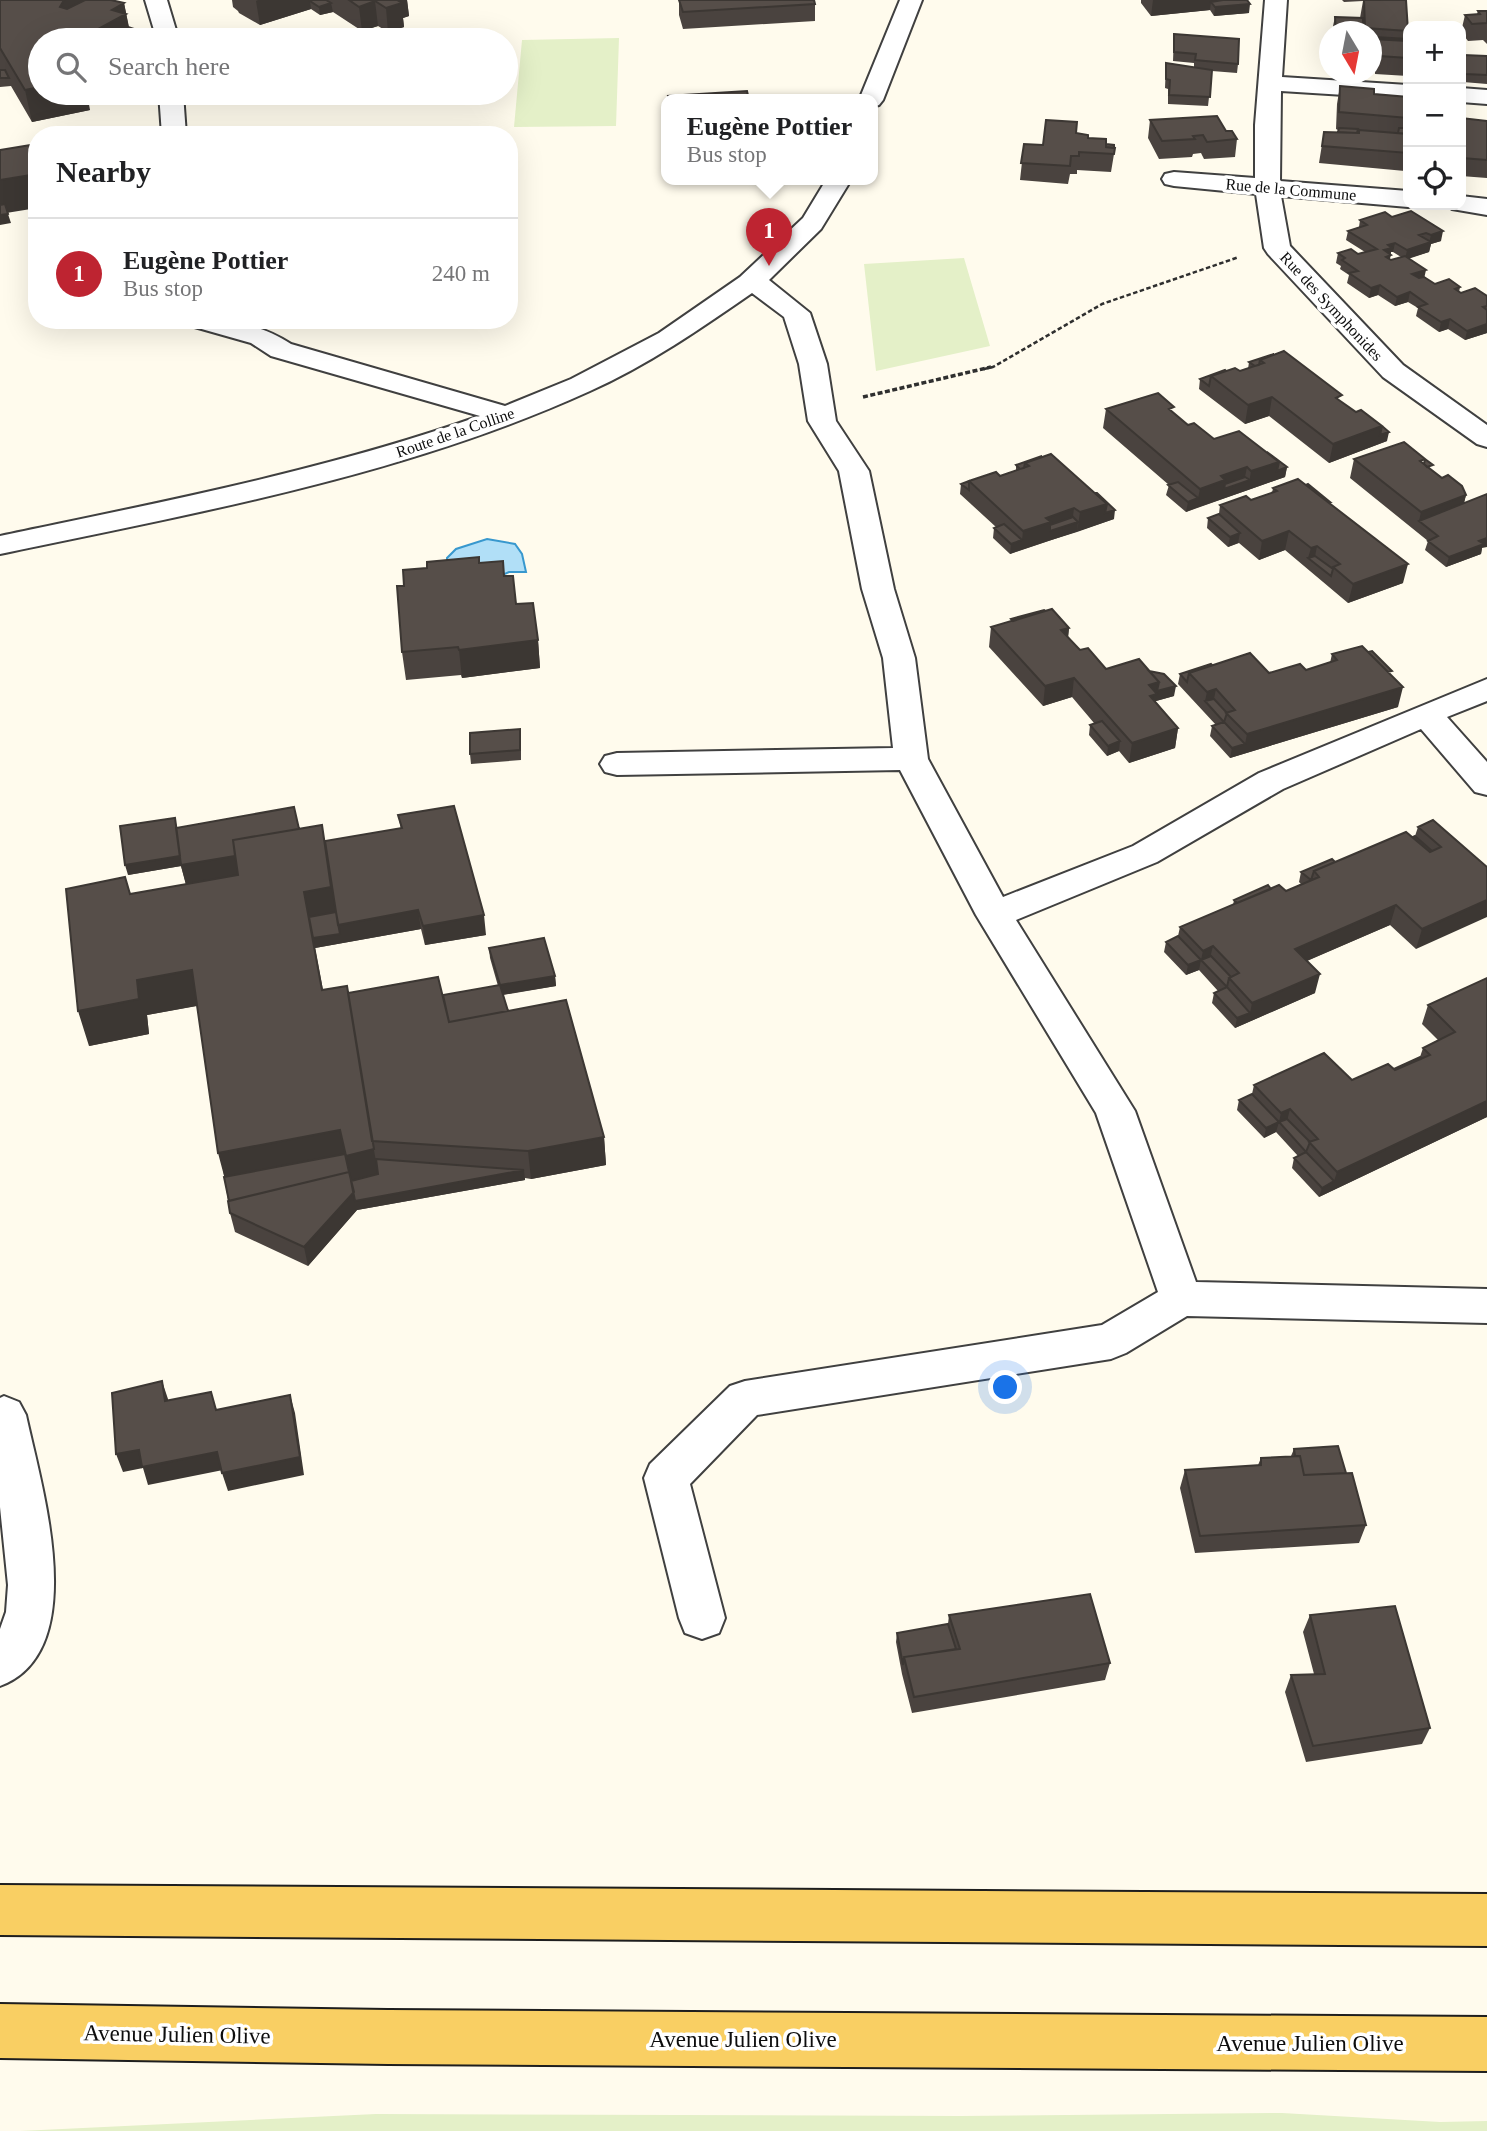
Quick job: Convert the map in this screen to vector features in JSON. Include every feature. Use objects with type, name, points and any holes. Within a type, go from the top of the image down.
[{"type":"main road","points":[[0,1910],[1487,1920]]},
{"type":"main road","name":"Avenue Julien Olive","points":[[0,2031],[402,2037],[1487,2044]]},
{"type":"street","points":[[156,0],[164,28]]},
{"type":"street","points":[[874,94],[911,0]]},
{"type":"street","name":"Rue des Symphonides","points":[[1276,0],[1267,186],[1271,225],[1277,248],[1393,371],[1487,438]]},
{"type":"street","points":[[1271,83],[1403,92]]},
{"type":"street","points":[[1466,95],[1487,97]]},
{"type":"street","points":[[173,105],[174,126]]},
{"type":"street","name":"Rue de la Commune","points":[[1174,179],[1403,200]]},
{"type":"street","name":"Route de la Colline","points":[[0,545],[272,487],[391,454],[572,390],[665,342],[752,280],[813,222],[836,185]]},
{"type":"street","points":[[1466,205],[1487,207]]},
{"type":"street","points":[[752,280],[796,313],[813,364],[822,421],[854,471],[878,589],[899,658],[911,760],[994,915],[1115,1111],[1181,1299]]},
{"type":"street","points":[[233,329],[261,337],[281,350],[506,415]]},
{"type":"street","points":[[994,915],[1145,853],[1271,781],[1487,689]]},
{"type":"street","points":[[1426,715],[1487,784]]},
{"type":"street","points":[[617,764],[911,760]]},
{"type":"street","points":[[702,1618],[666,1478],[745,1399],[1111,1341],[1181,1299],[1487,1306]]},
{"type":"street","points":[[0,1664],[22,1636],[32,1598],[24,1519],[4,1415]]},
{"type":"path","points":[[819,404],[892,393],[993,367],[1102,304],[1232,259],[1277,248]]},
{"type":"green space","points":[[619,38],[616,126],[514,126],[522,40]]},
{"type":"green space","points":[[964,258],[990,346],[876,371],[864,264]]},
{"type":"green space","points":[[1282,2113],[1440,2122],[1487,2121],[1487,2131],[20,2131],[376,2114],[960,2116]]},
{"type":"water","points":[[487,539],[515,544],[522,554],[526,572],[509,572],[498,577],[447,562],[447,558],[456,549]]},
{"type":"building","points":[[0,0],[64,0],[60,7],[67,9],[85,0],[124,3],[112,10],[126,14],[100,28],[28,28],[28,89],[25,90],[0,48]]},
{"type":"building","points":[[326,0],[331,3],[319,7],[310,1]]},
{"type":"building","points":[[349,0],[397,0],[402,3],[386,8],[375,1],[359,7]]},
{"type":"building","points":[[679,0],[814,0],[815,4],[683,12]]},
{"type":"building","points":[[1247,0],[1250,4],[1215,7],[1211,2]]},
{"type":"building","points":[[1364,0],[1406,0],[1407,21],[1403,21],[1403,31],[1382,29],[1382,21],[1365,21]]},
{"type":"building","points":[[1478,11],[1487,11],[1487,23],[1472,24],[1465,15],[1480,14]]},
{"type":"building","points":[[1335,17],[1363,18],[1363,21],[1335,21]]},
{"type":"building","points":[[1174,34],[1239,39],[1238,64],[1195,60],[1196,54],[1174,52]]},
{"type":"building","points":[[1382,37],[1403,39],[1382,39]]},
{"type":"building","points":[[1382,40],[1403,41],[1403,58],[1382,56]]},
{"type":"building","points":[[1466,55],[1487,56],[1487,75],[1466,74]]},
{"type":"building","points":[[1166,63],[1212,70],[1210,97],[1169,95],[1170,80],[1166,79]]},
{"type":"building","points":[[0,70],[5,70],[9,78],[0,78]]},
{"type":"building","points":[[1340,86],[1374,89],[1374,94],[1403,97],[1403,118],[1339,112]]},
{"type":"building","points":[[747,91],[748,94],[700,94]]},
{"type":"building","points":[[1217,116],[1226,131],[1232,131],[1237,139],[1207,142],[1203,135],[1193,136],[1195,139],[1162,141],[1150,120]]},
{"type":"building","points":[[1466,119],[1487,121],[1487,160],[1466,158]]},
{"type":"building","points":[[1046,120],[1077,122],[1076,133],[1088,135],[1088,138],[1106,139],[1106,147],[1115,148],[1114,154],[1079,152],[1079,156],[1071,156],[1070,166],[1021,163],[1024,144],[1043,145]]},
{"type":"building","points":[[1339,128],[1358,129],[1357,133],[1338,132]]},
{"type":"building","points":[[1359,130],[1403,134],[1403,153],[1322,146],[1324,132],[1359,133]]},
{"type":"building","points":[[28,145],[28,175],[0,180],[0,150]]},
{"type":"building","points":[[5,204],[8,214],[0,215],[0,205]]},
{"type":"building","points":[[1411,211],[1443,231],[1419,235],[1431,242],[1407,250],[1395,243],[1388,245],[1392,248],[1384,250],[1391,255],[1386,257],[1391,260],[1405,256],[1426,270],[1412,274],[1435,284],[1449,279],[1460,287],[1455,289],[1461,293],[1475,288],[1487,296],[1487,306],[1483,307],[1487,310],[1487,324],[1467,331],[1450,319],[1441,322],[1418,307],[1427,304],[1410,292],[1397,297],[1380,285],[1371,288],[1349,273],[1358,271],[1342,260],[1345,258],[1338,253],[1351,249],[1358,254],[1377,249],[1348,231],[1367,225],[1360,220],[1385,212],[1392,217]]},
{"type":"building","points":[[1284,351],[1342,395],[1336,398],[1356,412],[1361,410],[1382,426],[1333,444],[1272,397],[1248,405],[1211,376],[1264,363],[1260,360]]},
{"type":"building","points":[[1274,354],[1260,360],[1259,365],[1255,366],[1249,362]]},
{"type":"building","points":[[1225,370],[1211,376],[1209,386],[1200,379]]},
{"type":"building","points":[[1158,393],[1174,407],[1169,409],[1188,425],[1194,423],[1214,439],[1239,431],[1279,462],[1251,471],[1247,467],[1221,476],[1225,480],[1200,489],[1106,409]]},
{"type":"building","points":[[1382,426],[1389,432],[1380,435]]},
{"type":"building","points":[[1404,442],[1425,459],[1420,461],[1442,478],[1448,475],[1462,486],[1466,495],[1421,512],[1354,459]]},
{"type":"building","points":[[1267,452],[1287,467],[1277,471],[1279,462]]},
{"type":"building","points":[[1051,454],[1107,504],[1080,512],[1074,508],[1046,518],[1051,522],[1023,531],[969,481],[996,472],[1000,476],[1029,466],[1025,463]]},
{"type":"building","points":[[1042,456],[1025,463],[1024,468],[1020,469],[1016,465]]},
{"type":"building","points":[[1425,459],[1433,465],[1427,467],[1424,464]]},
{"type":"building","points":[[1245,477],[1250,480],[1224,489],[1225,484]]},
{"type":"building","points":[[1298,479],[1408,564],[1353,584],[1333,567],[1340,564],[1317,546],[1311,548],[1289,531],[1262,541],[1220,505],[1246,496],[1251,500],[1277,491],[1273,488]]},
{"type":"building","points":[[969,481],[969,490],[961,484]]},
{"type":"building","points":[[1178,482],[1198,498],[1188,502],[1168,485]]},
{"type":"building","points":[[1308,484],[1330,502],[1306,485]]},
{"type":"building","points":[[1095,493],[1115,510],[1105,513],[1107,504]]},
{"type":"building","points":[[1487,494],[1487,538],[1479,541],[1484,544],[1449,557],[1428,541],[1438,536],[1419,521]]},
{"type":"building","points":[[1219,514],[1240,533],[1230,537],[1208,518]]},
{"type":"building","points":[[1073,517],[1078,522],[1050,531],[1050,525]]},
{"type":"building","points":[[1004,524],[1022,540],[1011,544],[994,528]]},
{"type":"building","points":[[1315,556],[1333,569],[1331,576],[1308,558]]},
{"type":"building","points":[[479,557],[479,563],[503,561],[504,576],[513,576],[516,604],[533,603],[538,640],[459,650],[458,647],[402,652],[397,586],[404,586],[403,570],[427,568],[427,562]]},
{"type":"building","points":[[1052,609],[1069,628],[1061,630],[1080,650],[1088,648],[1106,669],[1139,659],[1159,682],[1149,685],[1157,694],[1150,696],[1178,728],[1132,743],[1074,678],[1045,686],[991,627]]},
{"type":"building","points":[[1044,610],[1013,621],[1011,619]]},
{"type":"building","points":[[1362,646],[1403,687],[1247,734],[1226,713],[1235,710],[1216,689],[1207,692],[1189,673],[1250,653],[1269,673],[1300,664],[1306,670],[1337,660],[1332,654]]},
{"type":"building","points":[[1372,651],[1392,671],[1388,672],[1368,652]]},
{"type":"building","points":[[1211,664],[1189,673],[1187,682],[1180,674]]},
{"type":"building","points":[[1149,671],[1164,674],[1176,686],[1157,691],[1159,682]]},
{"type":"building","points":[[1214,699],[1227,713],[1224,722],[1205,701]]},
{"type":"building","points":[[1102,721],[1120,741],[1108,746],[1090,725]]},
{"type":"building","points":[[1224,722],[1245,744],[1232,748],[1212,726]]},
{"type":"building","points":[[520,729],[520,750],[470,754],[470,733]]},
{"type":"building","points":[[454,806],[484,915],[423,926],[418,910],[338,925],[325,841],[402,828],[398,815]]},
{"type":"building","points":[[294,807],[299,829],[233,840],[235,856],[181,865],[176,828]]},
{"type":"building","points":[[175,818],[180,856],[125,865],[120,826]]},
{"type":"building","points":[[1433,820],[1487,867],[1487,900],[1422,929],[1396,905],[1295,949],[1320,974],[1252,1003],[1229,978],[1239,973],[1213,946],[1203,951],[1180,927],[1279,885],[1286,891],[1319,877],[1314,871],[1406,832],[1430,852],[1441,847],[1418,827]]},
{"type":"building","points":[[322,825],[331,887],[304,892],[322,990],[347,986],[374,1149],[346,1156],[340,1130],[218,1153],[192,970],[137,980],[139,999],[78,1011],[66,889],[125,877],[130,894],[238,875],[233,840]]},
{"type":"building","points":[[1415,836],[1432,851],[1413,837]]},
{"type":"building","points":[[1332,859],[1335,862],[1314,871],[1311,880],[1301,872]]},
{"type":"building","points":[[1268,885],[1271,889],[1237,903],[1234,900]]},
{"type":"building","points":[[336,912],[340,934],[313,938],[309,917]]},
{"type":"building","points":[[1178,936],[1201,960],[1188,965],[1166,942]]},
{"type":"building","points":[[544,938],[555,976],[500,985],[489,948]]},
{"type":"building","points":[[1211,956],[1231,977],[1227,987],[1201,960]]},
{"type":"building","points":[[438,977],[449,1022],[566,1000],[604,1137],[528,1151],[372,1141],[348,993]]},
{"type":"building","points":[[1487,978],[1487,1101],[1337,1172],[1309,1142],[1318,1139],[1290,1109],[1281,1113],[1254,1085],[1324,1053],[1352,1080],[1388,1064],[1395,1070],[1430,1055],[1423,1048],[1455,1032],[1428,1005]]},
{"type":"building","points":[[500,985],[508,1011],[449,1022],[443,995]]},
{"type":"building","points":[[1227,987],[1250,1013],[1237,1018],[1214,993]]},
{"type":"building","points":[[1420,1057],[1421,1059],[1394,1069]]},
{"type":"building","points":[[1252,1094],[1279,1122],[1266,1128],[1239,1100]]},
{"type":"building","points":[[1287,1119],[1310,1142],[1306,1152],[1279,1122]]},
{"type":"building","points":[[1306,1152],[1334,1181],[1322,1188],[1294,1158]]},
{"type":"building","points":[[345,1154],[349,1172],[229,1201],[224,1177]]},
{"type":"building","points":[[376,1159],[524,1170],[355,1201],[351,1181],[378,1174]]},
{"type":"building","points":[[349,1172],[354,1192],[304,1247],[230,1213],[228,1201]]},
{"type":"building","points":[[162,1381],[165,1401],[211,1392],[216,1410],[290,1395],[300,1457],[222,1473],[217,1452],[142,1467],[139,1450],[116,1454],[112,1393]]},
{"type":"building","points":[[1338,1446],[1346,1473],[1304,1475],[1300,1456],[1295,1456],[1294,1449]]},
{"type":"building","points":[[1300,1456],[1304,1475],[1352,1473],[1366,1525],[1200,1536],[1185,1470],[1261,1465],[1261,1458]]},
{"type":"building","points":[[1090,1594],[1110,1663],[914,1697],[904,1657],[960,1649],[949,1615]]},
{"type":"building","points":[[1395,1606],[1430,1728],[1313,1746],[1291,1675],[1325,1674],[1310,1615]]},
{"type":"building","points":[[948,1624],[956,1649],[904,1657],[903,1665],[897,1633]]},
{"type":"place","name":"Eugène Pottier","points":[[769,266]]}]
